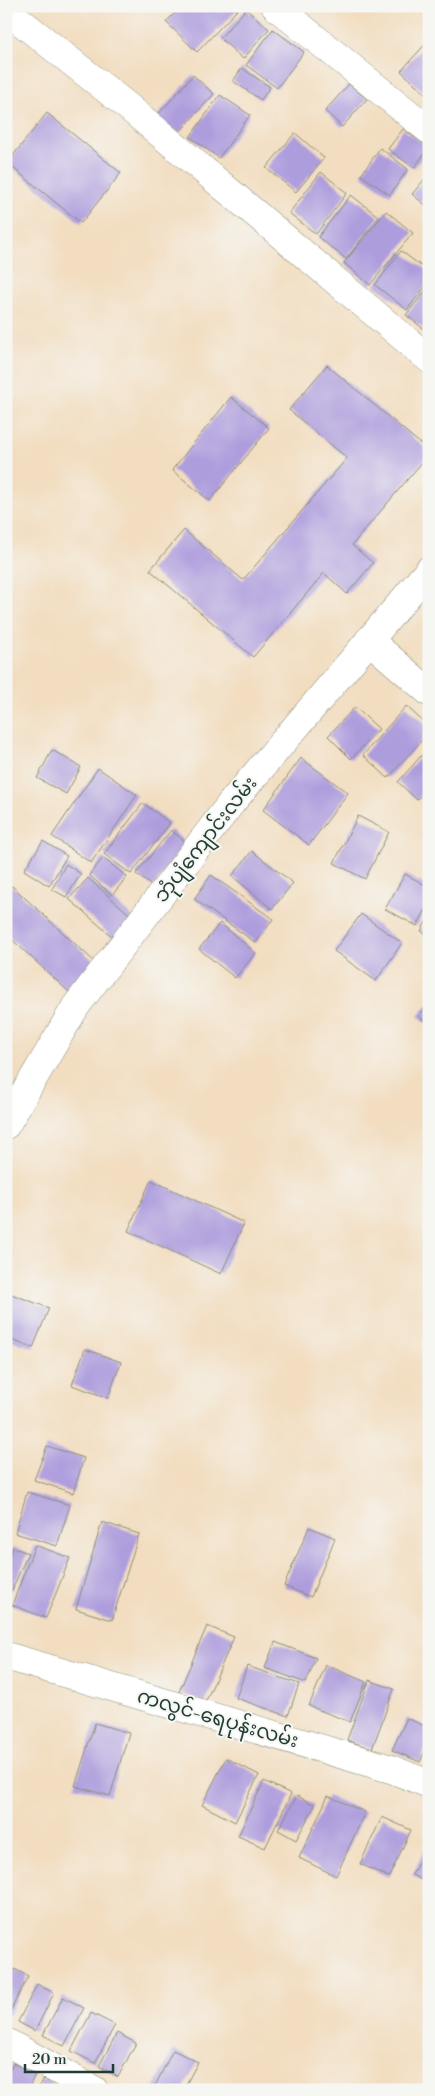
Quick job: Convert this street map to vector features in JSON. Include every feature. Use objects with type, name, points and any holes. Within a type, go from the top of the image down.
[{"type":"street","points":[[276,6],[429,130]]},
{"type":"street","points":[[6,10],[126,105],[429,359]]},
{"type":"street","name":"ဘုံပျံကျောင်းလမ်း","points":[[6,1125],[76,1006],[232,802],[429,570]]},
{"type":"street","points":[[369,640],[429,692]]},
{"type":"street","name":"ကလွင်-ရေပုန်းလမ်း","points":[[6,1656],[391,1769],[429,1784]]},
{"type":"street","points":[[6,2042],[94,2090]]},
{"type":"building","points":[[182,6],[241,6],[197,52],[166,22]]},
{"type":"building","points":[[246,9],[269,29],[243,59],[220,38]]},
{"type":"building","points":[[273,29],[304,52],[277,88],[246,65]]},
{"type":"building","points":[[429,40],[429,93],[427,95],[401,71]]},
{"type":"building","points":[[242,68],[270,87],[261,100],[233,81]]},
{"type":"building","points":[[193,75],[214,94],[176,136],[155,118]]},
{"type":"building","points":[[349,84],[367,99],[342,127],[325,111]]},
{"type":"building","points":[[220,95],[250,115],[219,158],[190,137]]},
{"type":"building","points":[[47,113],[121,173],[81,223],[7,163]]},
{"type":"building","points":[[403,129],[429,148],[414,168],[388,149]]},
{"type":"building","points":[[295,133],[324,158],[296,192],[266,168]]},
{"type":"building","points":[[380,148],[408,169],[390,195],[361,175]]},
{"type":"building","points":[[321,172],[347,193],[316,234],[289,213]]},
{"type":"building","points":[[429,174],[429,208],[412,194]]},
{"type":"building","points":[[351,195],[379,217],[346,259],[318,237]]},
{"type":"building","points":[[386,211],[413,233],[370,285],[344,263]]},
{"type":"building","points":[[401,251],[429,272],[429,282],[407,310],[375,285]]},
{"type":"building","points":[[429,286],[429,333],[406,315]]},
{"type":"building","points":[[327,365],[429,451],[429,454],[352,545],[373,563],[347,594],[324,573],[253,657],[150,570],[184,530],[243,580],[347,458],[289,410]]},
{"type":"building","points":[[231,397],[269,428],[210,501],[172,470]]},
{"type":"building","points":[[406,706],[429,727],[429,732],[388,778],[363,755]]},
{"type":"building","points":[[355,707],[379,729],[351,759],[328,736]]},
{"type":"building","points":[[429,747],[429,787],[417,800],[398,782]]},
{"type":"building","points":[[52,750],[81,767],[66,794],[37,778]]},
{"type":"building","points":[[301,758],[348,793],[309,845],[263,810]]},
{"type":"building","points":[[98,768],[137,795],[91,863],[52,836]]},
{"type":"building","points":[[143,803],[170,823],[131,874],[104,854]]},
{"type":"building","points":[[358,816],[389,832],[365,879],[334,863]]},
{"type":"building","points":[[171,830],[187,843],[153,887],[136,874]]},
{"type":"building","points":[[43,841],[67,856],[49,886],[24,870]]},
{"type":"building","points":[[252,851],[293,883],[272,909],[232,876]]},
{"type":"building","points":[[103,858],[127,877],[112,895],[89,875]]},
{"type":"building","points":[[66,864],[81,874],[66,897],[52,889]]},
{"type":"building","points":[[405,874],[429,887],[429,904],[417,926],[385,909]]},
{"type":"building","points":[[211,875],[273,919],[256,943],[194,899]]},
{"type":"building","points":[[88,878],[135,919],[116,940],[69,899]]},
{"type":"building","points":[[12,886],[96,963],[69,992],[6,934],[6,892]]},
{"type":"building","points":[[361,914],[402,943],[376,981],[334,951]]},
{"type":"building","points":[[429,917],[429,936],[421,931]]},
{"type":"building","points":[[220,923],[256,953],[235,978],[199,949]]},
{"type":"building","points":[[429,1004],[429,1025],[418,1016]]},
{"type":"building","points":[[151,1180],[244,1223],[221,1274],[128,1231]]},
{"type":"building","points":[[6,1292],[49,1308],[33,1348],[6,1338]]},
{"type":"building","points":[[85,1349],[121,1362],[108,1398],[72,1385]]},
{"type":"building","points":[[47,1446],[84,1458],[73,1493],[34,1480]]},
{"type":"building","points":[[27,1492],[70,1505],[57,1546],[15,1533]]},
{"type":"building","points":[[102,1522],[139,1534],[112,1620],[76,1609]]},
{"type":"building","points":[[309,1527],[335,1538],[311,1597],[284,1586]]},
{"type":"building","points":[[35,1545],[70,1558],[46,1618],[12,1605]]},
{"type":"building","points":[[13,1547],[28,1553],[12,1590],[6,1588],[6,1563]]},
{"type":"building","points":[[207,1626],[234,1637],[205,1703],[179,1692]]},
{"type":"building","points":[[275,1642],[316,1658],[306,1683],[265,1668]]},
{"type":"building","points":[[326,1665],[366,1682],[350,1722],[309,1706]]},
{"type":"building","points":[[247,1666],[299,1684],[288,1716],[236,1698]]},
{"type":"building","points":[[369,1680],[394,1689],[372,1749],[347,1740]]},
{"type":"building","points":[[407,1718],[429,1728],[429,1743],[420,1762],[392,1750]]},
{"type":"building","points":[[95,1723],[129,1733],[110,1796],[75,1786]]},
{"type":"building","points":[[226,1758],[259,1775],[235,1822],[202,1805]]},
{"type":"building","points":[[264,1781],[291,1794],[265,1848],[238,1836]]},
{"type":"building","points":[[297,1796],[315,1805],[296,1840],[278,1830]]},
{"type":"building","points":[[328,1796],[365,1812],[336,1876],[299,1858]]},
{"type":"building","points":[[382,1817],[411,1830],[389,1877],[360,1864]]},
{"type":"building","points":[[429,1841],[429,1884],[412,1875]]},
{"type":"building","points":[[6,1965],[28,1976],[6,2020]]},
{"type":"building","points":[[37,1984],[54,1993],[35,2031],[18,2022]]},
{"type":"building","points":[[63,1997],[84,2008],[64,2046],[43,2035]]},
{"type":"building","points":[[91,2013],[115,2025],[95,2063],[71,2051]]},
{"type":"building","points":[[117,2033],[136,2043],[118,2077],[99,2066]]},
{"type":"building","points":[[173,2050],[198,2062],[183,2090],[153,2090]]},
{"type":"building","points":[[13,2063],[35,2074],[28,2090],[6,2090],[6,2077]]},
{"type":"building","points":[[43,2079],[66,2090],[38,2090]]}]
